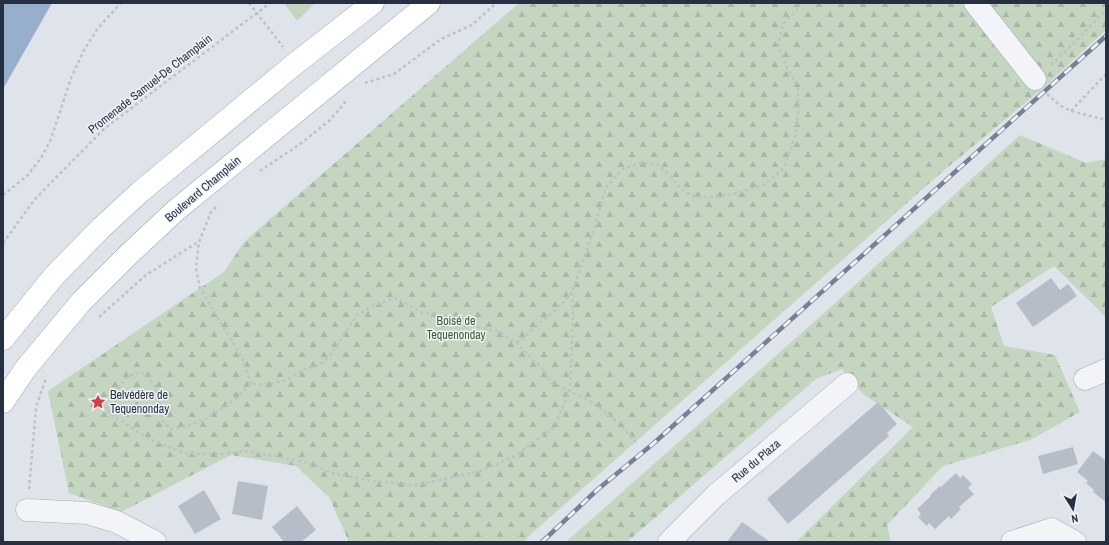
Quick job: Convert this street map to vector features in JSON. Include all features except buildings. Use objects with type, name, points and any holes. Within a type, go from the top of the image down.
[{"type":"main road","points":[[3,339],[54,276],[100,228],[140,192],[296,63],[373,3]]},
{"type":"main road","name":"Boulevard Champlain","points":[[3,402],[26,368],[81,302],[128,255],[175,211],[429,3]]},
{"type":"street","points":[[975,3],[1035,79]]},
{"type":"street","points":[[1085,379],[1106,370]]},
{"type":"street","name":"Rue du Plaza","points":[[669,542],[716,495],[847,384]]},
{"type":"street","points":[[27,510],[87,513],[117,522],[155,542]]},
{"type":"street","points":[[1012,542],[1052,529],[1075,542]]},
{"type":"path","points":[[3,195],[27,176],[41,158],[51,139],[71,78],[84,50],[98,28],[121,3]]},
{"type":"path","points":[[249,3],[296,63]]},
{"type":"path","name":"Promenade Samuel-De Champlain","points":[[3,243],[35,199],[104,129],[270,3]]},
{"type":"path","points":[[360,87],[365,83],[394,74],[441,39],[472,25],[496,3]]},
{"type":"path","points":[[517,343],[563,303],[572,292],[595,226],[605,189],[622,170],[640,163],[657,164],[671,176],[680,188],[694,197],[714,197],[738,193],[764,184],[784,168],[795,137],[798,113],[798,87],[785,64],[778,46],[783,24],[797,10],[796,3]]},
{"type":"path","points":[[1106,10],[1073,44],[1035,79],[1042,89],[1061,106],[1071,111],[1106,120]]},
{"type":"path","points":[[1071,111],[1106,74]]},
{"type":"path","points":[[254,174],[300,144],[330,120],[347,99]]},
{"type":"path","points":[[221,202],[211,212],[199,242],[196,268],[200,288],[242,358],[250,384]]},
{"type":"path","points":[[95,320],[146,275],[199,242]]},
{"type":"path","points":[[98,402],[112,415],[149,439],[187,454],[220,454],[249,451],[308,463],[332,473],[373,481],[417,485],[481,471],[515,456],[554,427],[570,390],[572,372],[572,292]]},
{"type":"path","points":[[106,409],[124,379],[136,372],[146,374],[155,386],[164,422],[171,429],[183,428],[219,412],[237,398],[250,384],[268,384],[286,380],[302,370],[322,363],[331,354],[357,314],[375,305],[395,298],[422,313],[459,317],[474,326],[496,331],[517,343],[542,368],[551,382],[592,402],[620,424],[636,442]]},
{"type":"path","points":[[27,510],[36,408],[47,376]]},
{"type":"green space","points":[[284,3],[315,3],[297,21]]},
{"type":"green space","name":"Boisé de Tequenonday","points":[[519,3],[1106,3],[1106,30],[1042,89],[942,172],[531,534],[524,542],[349,542],[329,497],[296,466],[231,455],[121,512],[69,493],[48,391],[224,272],[244,242]]},
{"type":"green space","points":[[1020,135],[1086,163],[1106,159],[1106,317],[1054,266],[991,307],[1004,346],[1055,355],[1080,412],[1030,440],[943,466],[887,525],[891,542],[796,542],[913,427],[864,395],[842,369],[816,379],[627,542],[566,542],[823,314]]},
{"type":"water","points":[[3,3],[52,3],[3,89]]},
{"type":"railway","points":[[542,542],[597,490],[654,443],[1106,36]]},
{"type":"place","name":"Belvédère de Tequenonday","points":[[98,402]]}]
